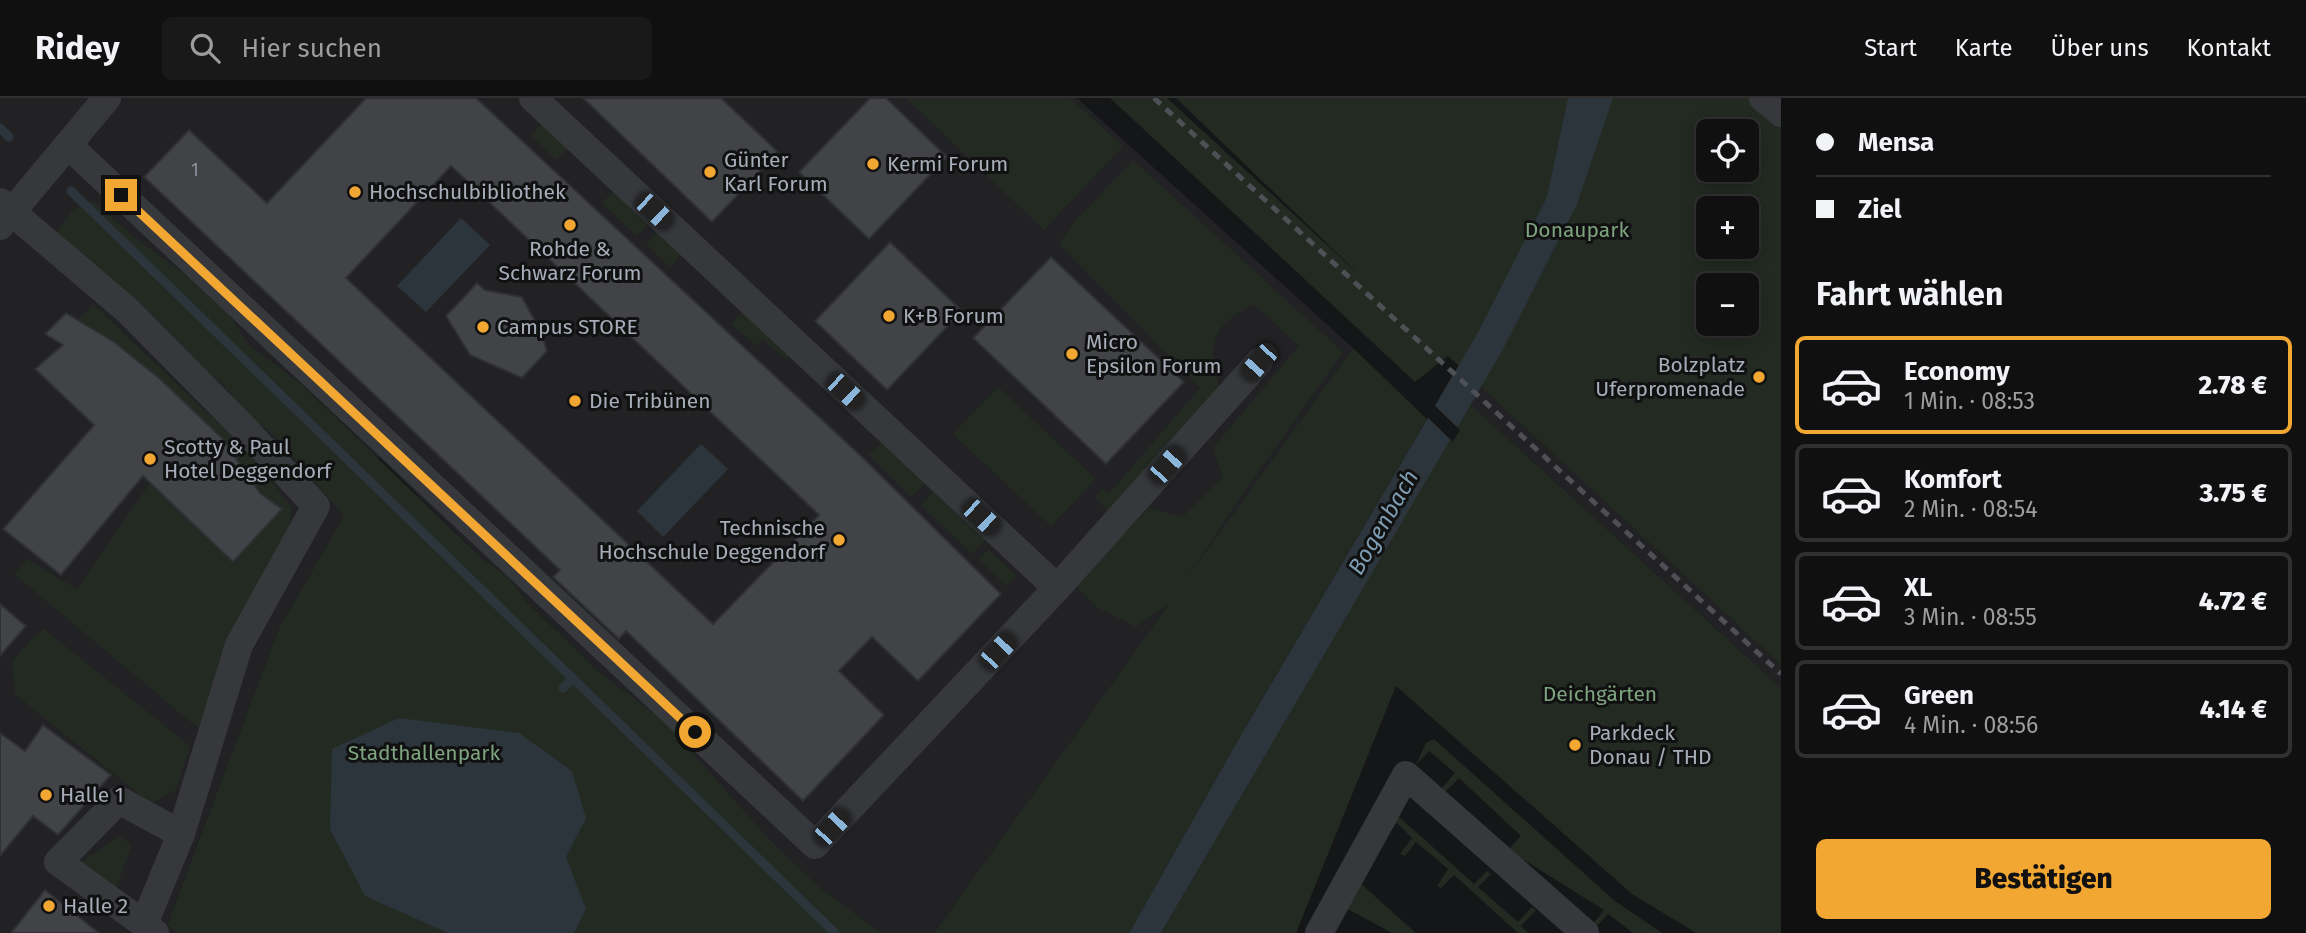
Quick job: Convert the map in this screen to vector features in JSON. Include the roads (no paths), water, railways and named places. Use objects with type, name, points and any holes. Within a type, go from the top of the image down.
[{"type":"street","points":[[107,98],[4,214],[127,310],[240,424],[316,506],[239,645],[181,834],[149,929],[58,862],[119,800],[181,834]]},
{"type":"street","points":[[533,98],[1057,588]]},
{"type":"street","points":[[1762,98],[1781,113]]},
{"type":"street","points":[[68,145],[815,845],[1057,588],[1259,362]]},
{"type":"street","points":[[1319,933],[1406,775],[1585,933]]},
{"type":"water","name":"Bogenbach","points":[[1568,98],[1613,98],[1577,204],[1501,353],[1161,933],[1129,933],[1238,740],[1476,336],[1547,197]]},
{"type":"water","points":[[461,218],[490,245],[426,312],[397,286]]},
{"type":"water","points":[[701,444],[728,469],[663,537],[637,511]]},
{"type":"water","points":[[399,718],[519,733],[572,771],[586,818],[566,857],[586,909],[574,933],[448,933],[365,896],[330,829],[332,749]]},
{"type":"waterway","points":[[0,128],[9,137]]},
{"type":"waterway","points":[[71,191],[835,933]]},
{"type":"waterway","points":[[563,688],[573,678]]},
{"type":"railway","points":[[1154,98],[1781,674]]},
{"type":"place","name":"Kermi Forum","points":[[873,164]]},
{"type":"place","name":"Günter Karl Forum","points":[[710,172]]},
{"type":"place","name":"Hochschulbibliothek","points":[[355,192]]},
{"type":"place","name":"Rohde & Schwarz Forum","points":[[570,225]]},
{"type":"place","name":"K+B Forum","points":[[889,316]]},
{"type":"place","name":"Campus STORE","points":[[483,327]]},
{"type":"place","name":"Micro Epsilon Forum","points":[[1072,354]]},
{"type":"place","name":"Bolzplatz Uferpromenade","points":[[1759,377]]},
{"type":"place","name":"Die Tribünen","points":[[575,401]]},
{"type":"place","name":"Scotty & Paul Hotel Deggendorf","points":[[150,459]]},
{"type":"place","name":"Technische Hochschule Deggendorf","points":[[839,540]]},
{"type":"place","name":"Parkdeck Donau / THD","points":[[1575,745]]},
{"type":"place","name":"Halle 1","points":[[46,795]]},
{"type":"place","name":"Halle 2","points":[[49,906]]},
{"type":"park label","name":"Donaupark","points":[[1577,230]]},
{"type":"park label","name":"Deichgärten","points":[[1600,694]]},
{"type":"park label","name":"Stadthallenpark","points":[[424,753]]}]
